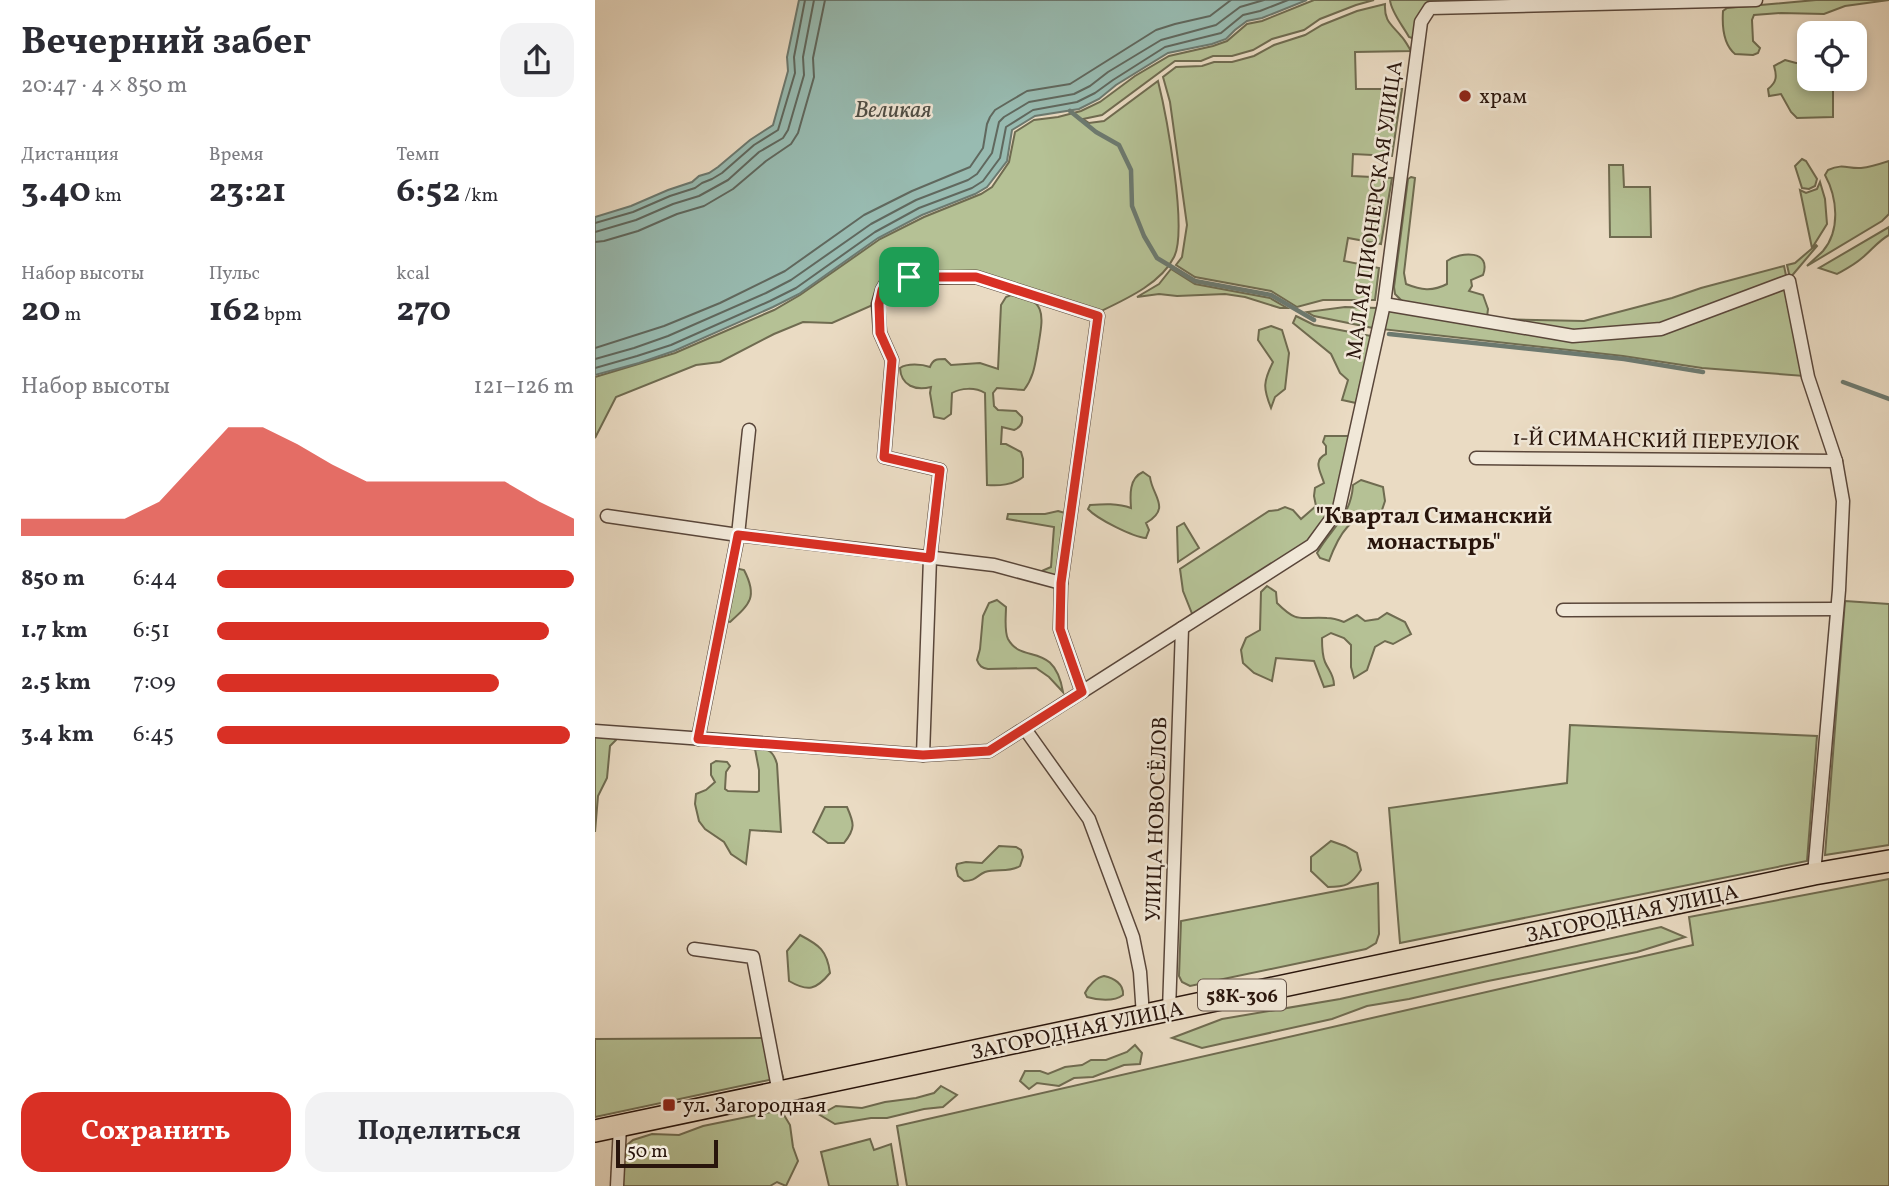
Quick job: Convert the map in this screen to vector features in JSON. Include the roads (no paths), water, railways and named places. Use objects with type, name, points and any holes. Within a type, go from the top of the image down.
[{"type":"highway","name":"ЗАГОРОДНАЯ УЛИЦА","points":[[595,1132],[1814,874],[1889,861]]},
{"type":"street","name":"МАЛАЯ ПИОНЕРСКАЯ УЛИЦА","points":[[595,731],[923,755],[989,751],[1025,729],[1312,545],[1339,508],[1384,304],[1421,22],[1430,8],[1756,0]]},
{"type":"street","points":[[923,755],[930,558],[940,470],[884,457],[892,360],[880,333],[879,304],[882,290],[889,278],[976,277],[1098,316],[1061,583],[1060,629],[1082,692]]},
{"type":"street","points":[[1384,304],[1573,336],[1661,329],[1789,281],[1808,377],[1836,461],[1843,500],[1814,874]]},
{"type":"street","points":[[698,739],[738,535],[749,430]]},
{"type":"street","name":"1-Й СИМАНСКИЙ ПЕРЕУЛОК","points":[[1476,458],[1836,461]]},
{"type":"street","points":[[607,516],[738,535],[994,565],[1061,583]]},
{"type":"street","points":[[1563,610],[1836,609]]},
{"type":"street","name":"УЛИЦА НОВОСЁЛОВ","points":[[1169,1011],[1182,628]]},
{"type":"street","points":[[1025,729],[1089,819],[1133,937],[1140,972],[1143,1016]]},
{"type":"street","points":[[694,949],[753,957],[779,1093]]},
{"type":"street","points":[[617,1186],[619,1126]]},
{"type":"water","name":"Великая","points":[[799,0],[1307,0],[1262,18],[1247,21],[1226,39],[1168,53],[1116,85],[1099,99],[1079,109],[1035,116],[1012,130],[1007,161],[987,187],[922,215],[878,238],[799,294],[773,307],[674,351],[595,375],[595,217],[692,182],[718,167],[773,125],[788,71],[787,57]]},
{"type":"waterway","points":[[1070,111],[1096,132],[1119,145],[1131,170],[1132,206],[1144,236],[1157,258],[1195,281],[1271,295],[1314,320]]},
{"type":"waterway","points":[[1389,334],[1624,359],[1703,372]]},
{"type":"waterway","points":[[1843,382],[1889,399]]},
{"type":"place","name":"храм","points":[[1465,96]]},
{"type":"place","name":"ул. Загородная","points":[[669,1105]]},
{"type":"district","name":"\"Квартал Симанский монастырь\"","points":[[1434,528]]}]
